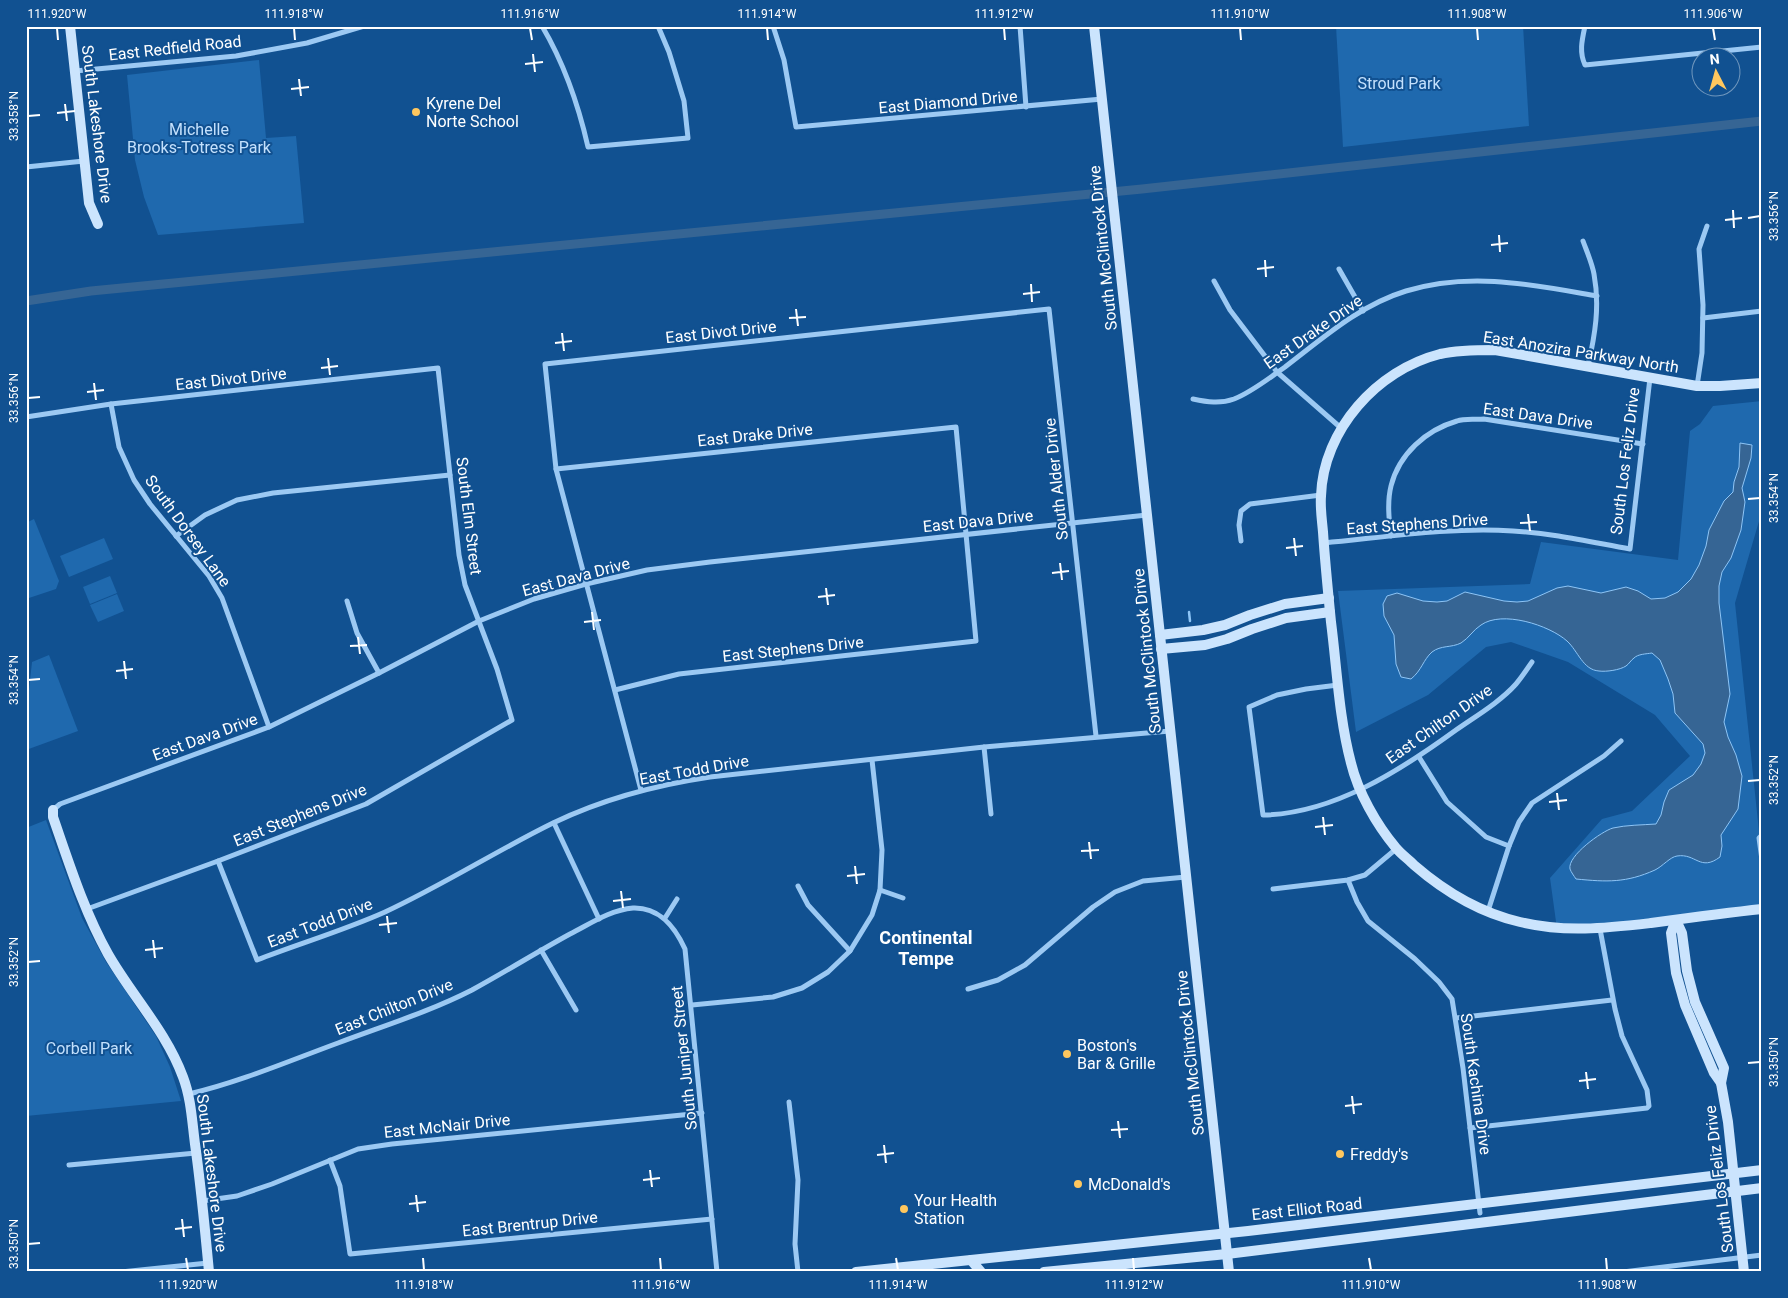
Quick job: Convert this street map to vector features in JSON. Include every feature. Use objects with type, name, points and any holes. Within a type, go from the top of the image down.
[{"type":"main road","name":"South Lakeshore Drive","points":[[70,26],[89,203],[98,224]]},
{"type":"main road","name":"South McClintock Drive","points":[[1094,26],[1229,1272]]},
{"type":"main road","name":"East Anozira Parkway North","points":[[1762,383],[1697,386],[1495,350],[1467,350],[1439,354],[1405,368],[1380,384],[1359,403],[1341,428],[1328,462],[1321,495],[1330,612],[1344,731],[1351,765],[1376,819],[1396,849],[1422,872],[1453,895],[1488,911],[1519,922],[1557,929],[1600,929],[1762,909]]},
{"type":"main road","points":[[1160,635],[1203,630],[1225,625],[1250,614],[1285,604],[1329,598]]},
{"type":"main road","points":[[1162,649],[1205,645],[1286,618],[1330,612]]},
{"type":"main road","name":"South Lakeshore Drive","points":[[54,810],[53,817],[87,909],[109,955],[162,1033],[178,1064],[189,1094],[209,1268]]},
{"type":"main road","name":"South Los Feliz Drive","points":[[1676,920],[1671,933],[1676,973],[1685,1005],[1714,1073],[1722,1083],[1744,1272]]},
{"type":"main road","name":"East Elliot Road","points":[[856,1272],[1480,1209],[1762,1170]]},
{"type":"main road","points":[[1044,1272],[1227,1254],[1762,1188]]},
{"type":"main road","points":[[972,1260],[981,1272]]},
{"type":"street","name":"East Redfield Road","points":[[75,71],[236,56],[307,43],[364,26]]},
{"type":"street","points":[[542,26],[568,76],[588,147],[688,138],[684,101],[669,52],[658,26]]},
{"type":"street","name":"East Diamond Drive","points":[[773,26],[784,60],[796,127],[1102,99]]},
{"type":"street","points":[[1020,26],[1026,107]]},
{"type":"street","points":[[1585,26],[1581,56],[1585,64],[1762,47]]},
{"type":"street","points":[[26,167],[84,161]]},
{"type":"street","points":[[1697,386],[1702,353],[1703,318],[1703,291],[1699,249],[1707,226]]},
{"type":"street","points":[[1583,241],[1594,272],[1597,296],[1595,335],[1588,366]]},
{"type":"street","points":[[1340,269],[1363,311]]},
{"type":"street","name":"East Drake Drive","points":[[1193,399],[1212,403],[1233,399],[1254,388],[1345,322],[1380,301],[1433,283],[1485,280],[1510,282],[1597,296]]},
{"type":"street","points":[[1214,281],[1230,310],[1277,372],[1341,428]]},
{"type":"street","name":"East Divot Drive","points":[[556,469],[545,364],[1049,309]]},
{"type":"street","name":"South Alder Drive","points":[[1049,309],[1074,522],[1096,736]]},
{"type":"street","points":[[1703,318],[1762,311]]},
{"type":"street","name":"East Divot Drive","points":[[26,416],[111,404],[438,368]]},
{"type":"street","name":"South Elm Street","points":[[438,368],[459,555],[465,585],[497,669],[512,720]]},
{"type":"street","name":"South Los Feliz Drive","points":[[1630,548],[1650,378]]},
{"type":"street","name":"South Dorsey Lane","points":[[111,404],[120,447],[134,480],[150,504],[209,576],[222,598],[269,727]]},
{"type":"street","name":"East Dava Drive","points":[[1391,536],[1388,509],[1391,486],[1400,463],[1417,443],[1436,428],[1459,420],[1484,419],[1643,444]]},
{"type":"street","name":"East Drake Drive","points":[[556,469],[956,427],[967,535]]},
{"type":"street","points":[[556,469],[641,790]]},
{"type":"street","points":[[176,536],[205,515],[237,500],[273,493],[450,475]]},
{"type":"street","points":[[1241,541],[1239,525],[1241,511],[1250,504],[1321,495]]},
{"type":"street","name":"East Dava Drive","points":[[54,810],[60,804],[269,727],[479,621],[534,599],[586,584],[648,570],[710,562],[1147,515]]},
{"type":"street","name":"East Stephens Drive","points":[[1324,543],[1447,530],[1512,531],[1541,533],[1630,548]]},
{"type":"street","name":"East Stephens Drive","points":[[615,690],[679,674],[976,641],[967,535]]},
{"type":"street","points":[[347,601],[357,633],[379,673]]},
{"type":"street","name":"East Chilton Drive","points":[[1339,685],[1276,695],[1249,707],[1263,814],[1283,814],[1307,810],[1332,801],[1401,769],[1499,699],[1516,684],[1532,662]]},
{"type":"street","name":"East Stephens Drive","points":[[87,909],[366,804],[512,720]]},
{"type":"street","name":"East Todd Drive","points":[[218,861],[257,960],[384,912],[438,886],[492,854],[554,823],[581,811],[641,790],[710,777],[984,747],[1170,731]]},
{"type":"street","points":[[1488,911],[1518,822],[1532,804],[1596,762],[1620,740]]},
{"type":"street","points":[[984,747],[991,814]]},
{"type":"street","points":[[1419,757],[1447,802],[1486,836],[1509,846]]},
{"type":"street","points":[[692,1005],[773,997],[802,988],[828,972],[850,951],[872,916],[880,890],[882,850],[872,760]]},
{"type":"street","points":[[554,823],[599,919],[616,911],[634,908],[650,911],[665,918],[677,899]]},
{"type":"street","points":[[1762,835],[1759,838],[1762,860]]},
{"type":"street","points":[[1273,889],[1348,880],[1364,875],[1396,849]]},
{"type":"street","points":[[968,989],[998,980],[1025,965],[1093,906],[1115,892],[1143,881],[1186,877]]},
{"type":"street","name":"South Kachina Drive","points":[[1348,880],[1357,902],[1368,921],[1415,959],[1439,982],[1452,999],[1480,1209]]},
{"type":"street","points":[[798,886],[808,905],[850,951]]},
{"type":"street","points":[[880,890],[904,898]]},
{"type":"street","name":"South Juniper Street","points":[[665,918],[677,932],[685,949],[717,1272]]},
{"type":"street","name":"East Chilton Drive","points":[[189,1094],[224,1086],[426,1011],[471,990],[599,919]]},
{"type":"street","points":[[1470,1128],[1647,1108],[1647,1090],[1622,1036],[1612,1000],[1600,929]]},
{"type":"street","points":[[541,950],[576,1010]]},
{"type":"street","points":[[1456,1018],[1612,1000]]},
{"type":"street","points":[[788,1102],[798,1180],[795,1244],[798,1272]]},
{"type":"street","name":"East McNair Drive","points":[[202,1202],[237,1196],[358,1149],[702,1113]]},
{"type":"street","points":[[69,1165],[196,1153]]},
{"type":"street","name":"East Brentrup Drive","points":[[330,1160],[340,1186],[350,1254],[712,1219]]},
{"type":"street","points":[[1623,1272],[1676,1269],[1742,1256],[1762,1255]]},
{"type":"street","points":[[121,1272],[209,1268]]},
{"type":"green space","name":"Stroud Park","points":[[1336,26],[1523,26],[1529,126],[1343,147]]},
{"type":"green space","name":"Michelle Brooks-Totress Park","points":[[259,60],[266,138],[296,136],[304,223],[158,235],[144,197],[135,160],[127,75]]},
{"type":"green space","points":[[1762,401],[1762,511],[1735,603],[1762,860],[1762,909],[1557,929],[1550,878],[1602,819],[1632,811],[1690,756],[1655,715],[1568,662],[1511,642],[1486,647],[1428,695],[1356,732],[1338,591],[1530,584],[1541,542],[1678,560],[1690,431],[1700,424],[1713,406]]},
{"type":"green space","points":[[34,519],[59,581],[56,589],[26,599],[26,523]]},
{"type":"green space","points":[[104,538],[113,559],[69,577],[60,556]]},
{"type":"green space","points":[[110,576],[117,593],[90,604],[83,587]]},
{"type":"green space","points":[[117,594],[124,611],[98,622],[90,605]]},
{"type":"green space","points":[[49,655],[78,731],[26,750],[26,717],[32,662]]},
{"type":"green space","name":"Corbell Park","points":[[46,820],[82,918],[106,962],[156,1036],[170,1067],[181,1101],[26,1116],[26,828]]},
{"type":"shaded area","points":[[1740,443],[1752,445],[1751,458],[1742,488],[1745,502],[1741,530],[1731,558],[1722,572],[1719,586],[1719,603],[1730,694],[1724,722],[1742,776],[1738,809],[1721,835],[1720,857],[1708,863],[1689,857],[1677,856],[1655,870],[1635,877],[1607,881],[1576,879],[1570,869],[1579,851],[1601,834],[1613,828],[1656,824],[1669,790],[1693,775],[1701,764],[1705,753],[1703,744],[1675,713],[1673,694],[1660,660],[1652,653],[1645,654],[1636,657],[1620,669],[1593,670],[1585,664],[1571,645],[1559,635],[1525,621],[1501,619],[1481,625],[1461,643],[1439,648],[1432,652],[1411,679],[1401,677],[1396,664],[1394,635],[1384,616],[1383,604],[1387,596],[1397,593],[1423,601],[1437,602],[1447,601],[1465,592],[1504,601],[1528,601],[1557,588],[1568,586],[1601,593],[1626,587],[1638,591],[1651,599],[1665,598],[1678,592],[1691,579],[1699,565],[1706,546],[1709,530],[1724,501],[1733,492],[1739,467]]},
{"type":"waterway","points":[[26,301],[91,291],[1142,189],[1762,121]]},
{"type":"waterway","points":[[1189,612],[1190,621]]},
{"type":"place","name":"Kyrene Del Norte School","points":[[416,112]]},
{"type":"place","name":"Boston's Bar & Grille","points":[[1067,1054]]},
{"type":"place","name":"Freddy's","points":[[1340,1154]]},
{"type":"place","name":"McDonald's","points":[[1078,1184]]},
{"type":"place","name":"Your Health Station","points":[[904,1209]]},
{"type":"district","name":"Continental Tempe","points":[[926,948]]}]
